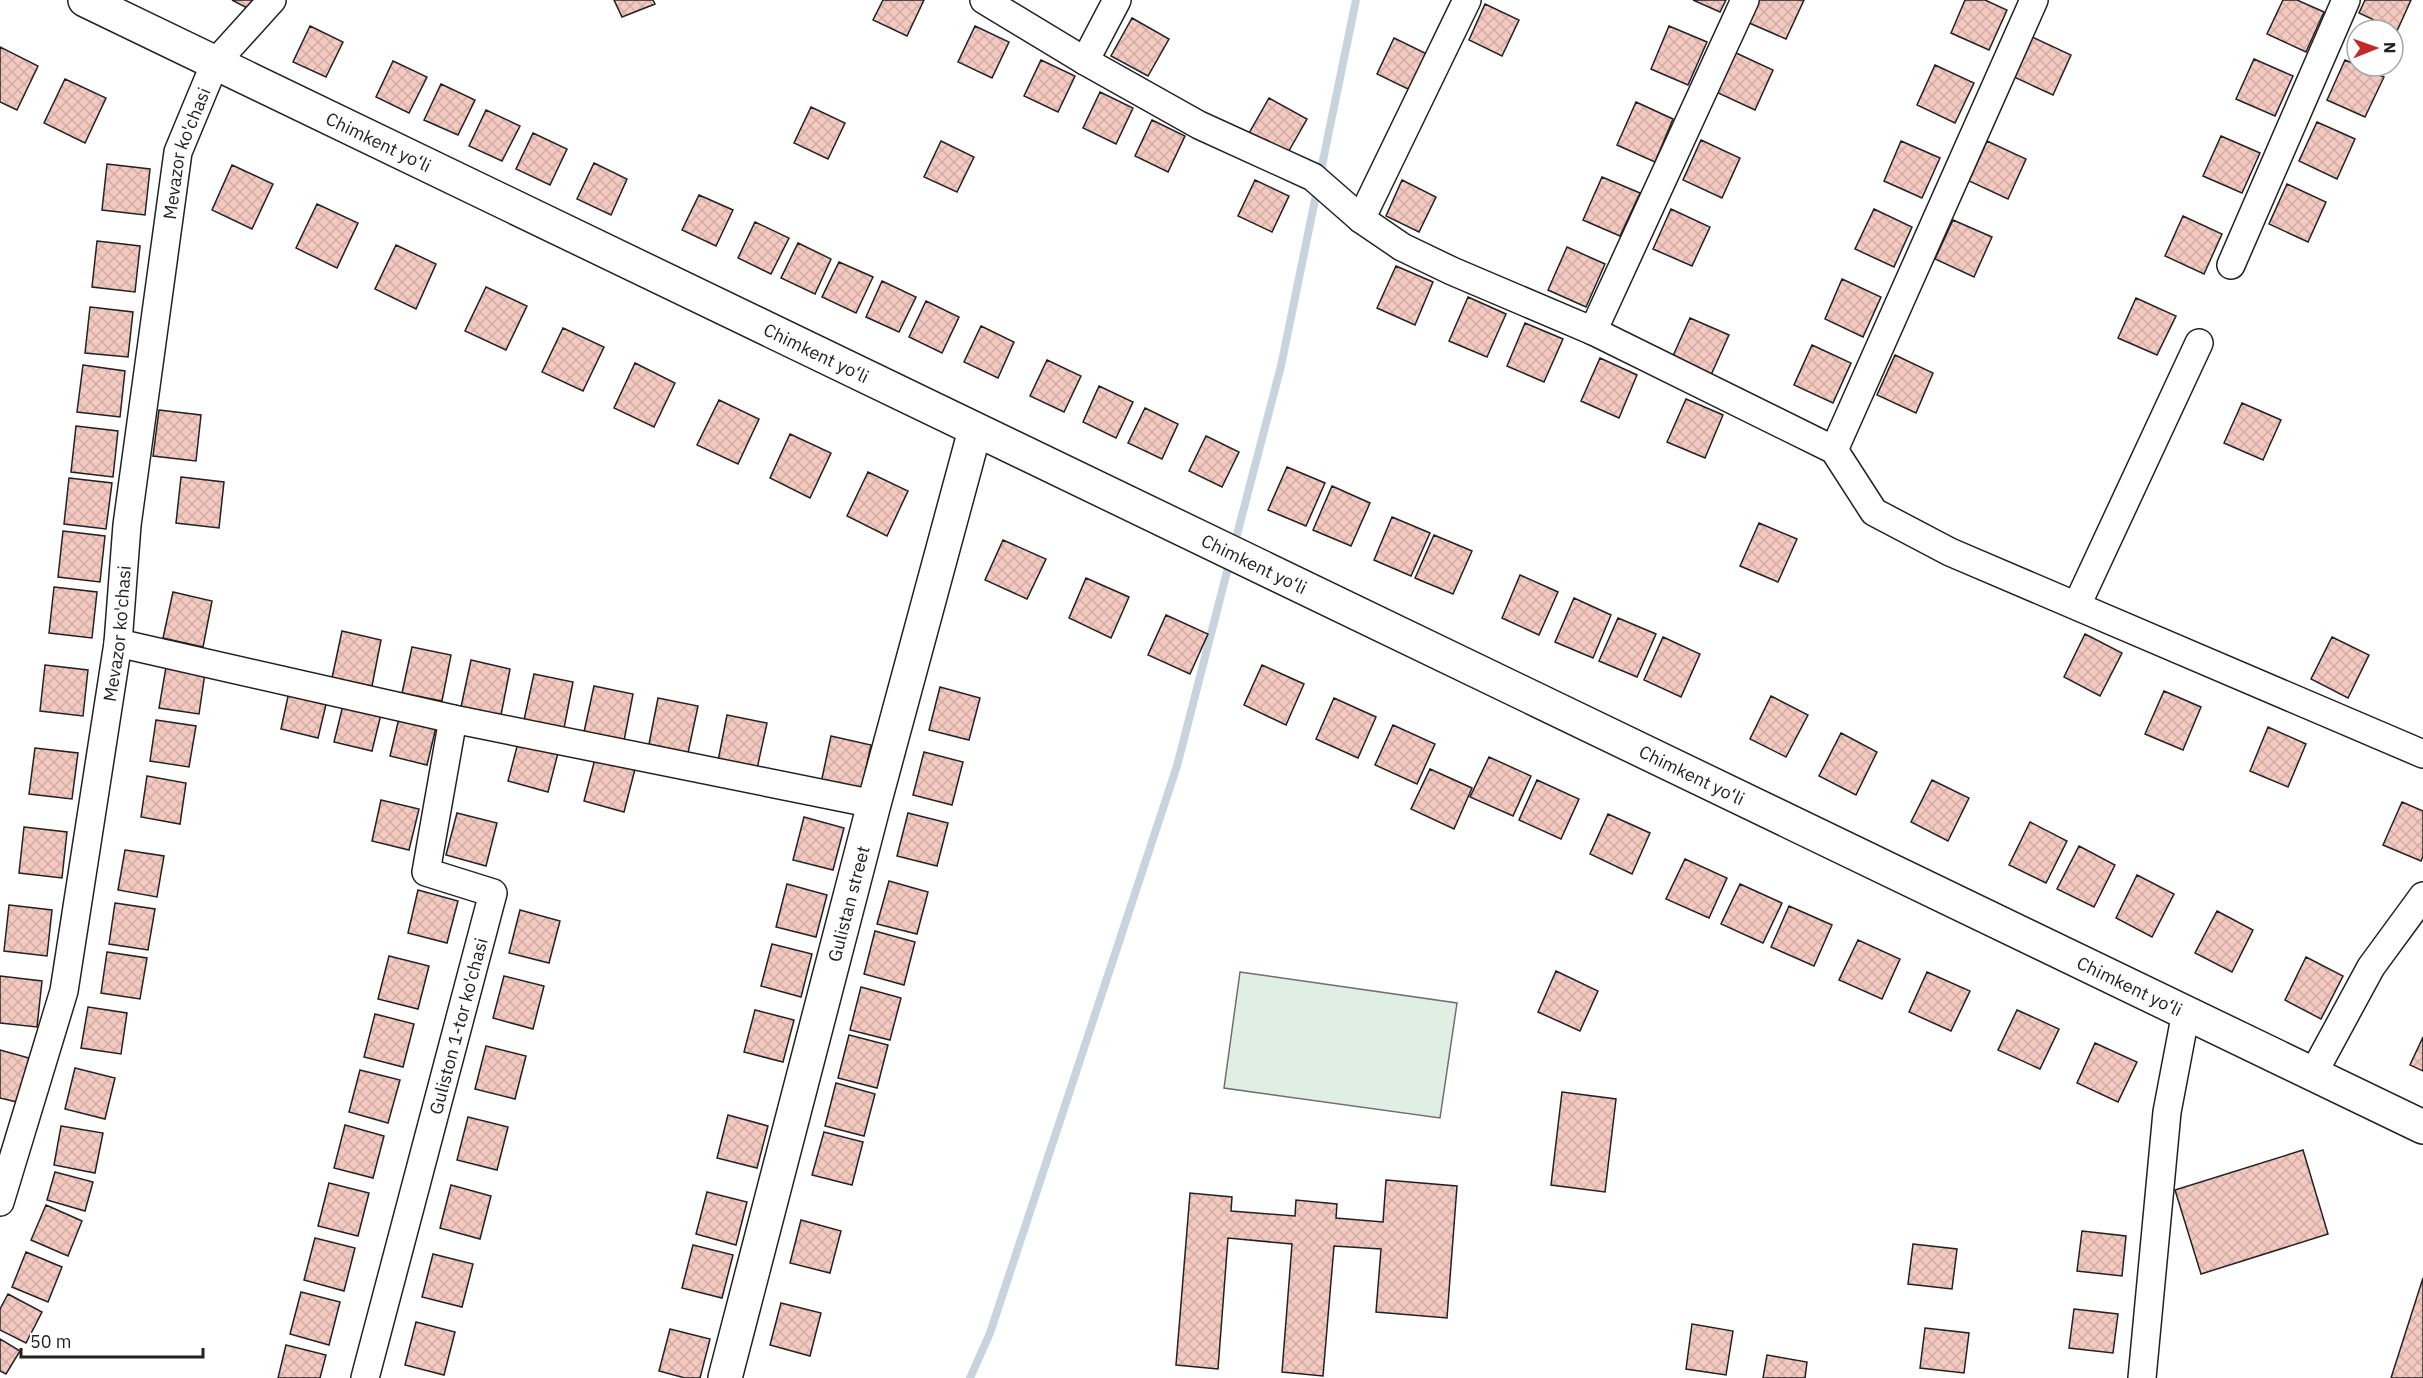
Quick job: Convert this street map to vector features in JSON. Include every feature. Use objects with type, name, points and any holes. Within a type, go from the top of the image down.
[{"type":"main road","name":"Chimkent yo‘li","points":[[85,0],[2423,1127]]},
{"type":"main road","name":"Gulistan street","points":[[725,1378],[874,804],[975,430]]},
{"type":"street","name":"Mevazor ko'chasi","points":[[0,1202],[64,991],[118,643],[127,525],[178,153],[215,63],[272,0]]},
{"type":"street","points":[[984,0],[1085,61],[1199,125],[1313,177],[1361,219],[1402,247],[1452,271],[1593,331],[1834,450],[1874,512],[1950,552],[2423,754]]},
{"type":"street","points":[[1085,61],[1117,0]]},
{"type":"street","points":[[1361,219],[1467,0]]},
{"type":"street","points":[[1593,331],[1745,0]]},
{"type":"street","points":[[1834,450],[2034,0]]},
{"type":"street","points":[[2231,265],[2346,0]]},
{"type":"street","points":[[2077,605],[2199,343]]},
{"type":"street","points":[[118,643],[453,719],[874,804]]},
{"type":"street","name":"Guliston 1-tor ko'chasi","points":[[365,1378],[493,893],[426,872],[453,719]]},
{"type":"street","points":[[2313,1074],[2371,968],[2423,896]]},
{"type":"street","points":[[2142,1378],[2167,1112],[2187,1012]]},
{"type":"green space","points":[[1240,972],[1457,1003],[1440,1118],[1224,1088]]},
{"type":"building","points":[[232,0],[254,0],[249,9]]},
{"type":"building","points":[[614,0],[653,0],[655,4],[622,17]]},
{"type":"building","points":[[883,0],[924,0],[907,36],[873,20]]},
{"type":"building","points":[[1693,0],[1726,0],[1720,12]]},
{"type":"building","points":[[1757,0],[1804,0],[1786,39],[1747,22]]},
{"type":"building","points":[[1965,0],[1985,0],[2007,10],[1989,50],[1951,33]]},
{"type":"building","points":[[2283,0],[2297,0],[2324,12],[2306,52],[2267,34]]},
{"type":"building","points":[[2365,0],[2411,0],[2403,18],[2370,18],[2359,13]]},
{"type":"building","points":[[1485,4],[1519,20],[1502,56],[1469,40]]},
{"type":"building","points":[[1132,18],[1169,39],[1148,76],[1111,56]]},
{"type":"building","points":[[310,26],[343,42],[326,77],[293,62]]},
{"type":"building","points":[[975,26],[1009,42],[992,78],[958,62]]},
{"type":"building","points":[[1669,26],[1707,42],[1688,85],[1651,69]]},
{"type":"building","points":[[2032,37],[2071,55],[2053,95],[2014,77]]},
{"type":"building","points":[[1394,38],[1427,54],[1410,90],[1377,74]]},
{"type":"building","points":[[0,47],[38,66],[17,110],[0,102]]},
{"type":"building","points":[[1734,52],[1773,70],[1755,110],[1716,92]]},
{"type":"building","points":[[2254,59],[2293,76],[2275,116],[2236,99]]},
{"type":"building","points":[[1041,60],[1075,76],[1058,112],[1024,96]]},
{"type":"building","points":[[2345,60],[2345,78],[2384,78],[2365,117],[2327,100]]},
{"type":"building","points":[[393,61],[427,77],[409,113],[376,97]]},
{"type":"building","points":[[1935,65],[1974,83],[1955,123],[1917,105]]},
{"type":"building","points":[[65,79],[106,98],[85,143],[44,123]]},
{"type":"building","points":[[441,84],[475,100],[458,135],[424,120]]},
{"type":"building","points":[[1100,92],[1133,108],[1116,144],[1083,128]]},
{"type":"building","points":[[1269,98],[1307,119],[1286,156],[1248,135]]},
{"type":"building","points":[[1636,102],[1673,119],[1655,162],[1617,145]]},
{"type":"building","points":[[811,107],[845,123],[828,159],[794,143]]},
{"type":"building","points":[[486,110],[520,126],[502,161],[469,146]]},
{"type":"building","points":[[1152,120],[1185,136],[1168,172],[1135,156]]},
{"type":"building","points":[[2317,122],[2355,139],[2337,179],[2299,161]]},
{"type":"building","points":[[533,133],[567,149],[550,185],[516,169]]},
{"type":"building","points":[[2221,136],[2260,153],[2242,193],[2203,176]]},
{"type":"building","points":[[1701,140],[1740,158],[1722,198],[1683,180]]},
{"type":"building","points":[[941,141],[974,157],[957,192],[924,177]]},
{"type":"building","points":[[1901,141],[1940,158],[1922,198],[1884,181]]},
{"type":"building","points":[[1987,141],[2026,159],[2008,199],[1969,181]]},
{"type":"building","points":[[594,163],[627,179],[611,215],[577,199]]},
{"type":"building","points":[[107,164],[150,169],[145,215],[102,210]]},
{"type":"building","points":[[232,165],[273,184],[252,229],[212,210]]},
{"type":"building","points":[[1602,177],[1640,193],[1620,236],[1583,220]]},
{"type":"building","points":[[1255,180],[1289,196],[1272,232],[1238,216]]},
{"type":"building","points":[[1402,180],[1436,197],[1419,232],[1386,216]]},
{"type":"building","points":[[2287,184],[2326,202],[2308,242],[2269,224]]},
{"type":"building","points":[[699,195],[733,210],[716,246],[682,230]]},
{"type":"building","points":[[317,204],[358,223],[337,268],[296,248]]},
{"type":"building","points":[[1671,209],[1710,227],[1692,266],[1653,249]]},
{"type":"building","points":[[1874,209],[1912,227],[1894,267],[1855,249]]},
{"type":"building","points":[[2183,216],[2222,234],[2204,274],[2165,256]]},
{"type":"building","points":[[1953,220],[1992,237],[1974,277],[1935,259]]},
{"type":"building","points":[[755,222],[789,238],[771,274],[738,258]]},
{"type":"building","points":[[97,241],[140,246],[135,292],[92,287]]},
{"type":"building","points":[[798,243],[831,259],[815,294],[781,278]]},
{"type":"building","points":[[396,245],[436,264],[416,309],[375,289]]},
{"type":"building","points":[[1567,247],[1605,264],[1586,307],[1548,290]]},
{"type":"building","points":[[839,262],[873,277],[856,313],[822,297]]},
{"type":"building","points":[[1396,266],[1433,282],[1415,325],[1377,308]]},
{"type":"building","points":[[1842,279],[1881,297],[1863,337],[1825,319]]},
{"type":"building","points":[[882,281],[916,297],[899,332],[866,317]]},
{"type":"building","points":[[486,287],[527,306],[506,350],[465,331]]},
{"type":"building","points":[[1468,297],[1506,314],[1487,357],[1449,341]]},
{"type":"building","points":[[2136,298],[2176,316],[2157,355],[2118,338]]},
{"type":"building","points":[[926,301],[959,317],[942,353],[909,337]]},
{"type":"building","points":[[90,307],[133,312],[128,357],[85,353]]},
{"type":"building","points":[[1690,318],[1729,335],[1711,375],[1672,358]]},
{"type":"building","points":[[1525,323],[1563,339],[1544,382],[1507,366]]},
{"type":"building","points":[[981,326],[1014,342],[998,378],[964,362]]},
{"type":"building","points":[[563,328],[604,347],[583,391],[542,372]]},
{"type":"building","points":[[1812,345],[1851,363],[1833,403],[1794,385]]},
{"type":"building","points":[[1895,355],[1933,373],[1916,413],[1877,395]]},
{"type":"building","points":[[1600,358],[1637,375],[1619,418],[1581,401]]},
{"type":"building","points":[[1047,360],[1081,376],[1064,412],[1030,396]]},
{"type":"building","points":[[635,363],[675,383],[654,427],[614,408]]},
{"type":"building","points":[[83,365],[125,371],[120,417],[77,412]]},
{"type":"building","points":[[1099,386],[1133,402],[1116,438],[1083,422]]},
{"type":"building","points":[[1686,399],[1723,415],[1705,458],[1667,442]]},
{"type":"building","points":[[719,400],[759,419],[738,464],[697,445]]},
{"type":"building","points":[[2242,403],[2281,420],[2263,460],[2224,443]]},
{"type":"building","points":[[1145,408],[1178,424],[1162,459],[1128,443]]},
{"type":"building","points":[[159,410],[201,415],[196,461],[153,456]]},
{"type":"building","points":[[76,426],[118,431],[113,477],[71,472]]},
{"type":"building","points":[[790,434],[831,453],[810,498],[770,478]]},
{"type":"building","points":[[1206,436],[1239,452],[1222,487],[1189,471]]},
{"type":"building","points":[[1287,467],[1325,483],[1306,526],[1268,510]]},
{"type":"building","points":[[868,472],[908,491],[887,536],[847,516]]},
{"type":"building","points":[[181,477],[224,482],[219,528],[176,523]]},
{"type":"building","points":[[69,478],[112,483],[106,529],[64,524]]},
{"type":"building","points":[[1332,486],[1370,503],[1351,546],[1313,530]]},
{"type":"building","points":[[1392,517],[1430,533],[1411,576],[1374,560]]},
{"type":"building","points":[[1759,523],[1797,539],[1778,582],[1740,566]]},
{"type":"building","points":[[63,531],[105,536],[100,582],[58,577]]},
{"type":"building","points":[[1434,535],[1472,551],[1453,594],[1415,578]]},
{"type":"building","points":[[1003,540],[1046,559],[1027,599],[985,580]]},
{"type":"building","points":[[1520,575],[1558,592],[1539,635],[1502,618]]},
{"type":"building","points":[[1086,578],[1129,597],[1111,638],[1069,618]]},
{"type":"building","points":[[54,587],[97,592],[92,638],[49,633]]},
{"type":"building","points":[[173,592],[212,601],[203,647],[163,638]]},
{"type":"building","points":[[1574,598],[1611,615],[1593,658],[1555,642]]},
{"type":"building","points":[[1166,615],[1208,634],[1190,674],[1148,655]]},
{"type":"building","points":[[1618,618],[1656,634],[1637,677],[1599,661]]},
{"type":"building","points":[[342,631],[381,640],[372,686],[332,678]]},
{"type":"building","points":[[2085,634],[2122,653],[2100,696],[2064,677]]},
{"type":"building","points":[[1663,637],[1700,654],[1681,697],[1644,680]]},
{"type":"building","points":[[2332,637],[2369,655],[2348,698],[2311,679]]},
{"type":"building","points":[[412,647],[451,655],[442,701],[402,693]]},
{"type":"building","points":[[471,660],[510,669],[501,715],[461,707]]},
{"type":"building","points":[[45,665],[88,670],[83,716],[40,711]]},
{"type":"building","points":[[1262,665],[1304,684],[1286,725],[1244,705]]},
{"type":"building","points":[[166,667],[205,673],[199,714],[159,708]]},
{"type":"building","points":[[534,674],[573,682],[564,728],[524,720]]},
{"type":"building","points":[[594,686],[633,694],[624,741],[584,732]]},
{"type":"building","points":[[290,687],[328,696],[318,738],[281,729]]},
{"type":"building","points":[[940,687],[980,698],[969,740],[929,730]]},
{"type":"building","points":[[2164,691],[2201,707],[2183,750],[2145,734]]},
{"type":"building","points":[[1771,696],[1808,715],[1786,757],[1750,739]]},
{"type":"building","points":[[658,698],[698,706],[688,753],[649,744]]},
{"type":"building","points":[[1334,698],[1376,717],[1358,758],[1316,739]]},
{"type":"building","points":[[344,701],[382,710],[372,751],[334,742]]},
{"type":"building","points":[[400,714],[437,723],[427,765],[390,756]]},
{"type":"building","points":[[727,715],[767,723],[757,769],[718,761]]},
{"type":"building","points":[[156,720],[196,726],[189,767],[150,761]]},
{"type":"building","points":[[1393,725],[1435,744],[1417,784],[1375,765]]},
{"type":"building","points":[[2268,727],[2306,744],[2288,787],[2250,771]]},
{"type":"building","points":[[1841,733],[1877,752],[1856,795],[1819,776]]},
{"type":"building","points":[[831,736],[871,745],[861,791],[821,783]]},
{"type":"building","points":[[519,739],[559,749],[548,792],[508,781]]},
{"type":"building","points":[[35,748],[78,753],[72,799],[29,794]]},
{"type":"building","points":[[924,752],[963,762],[952,805],[913,795]]},
{"type":"building","points":[[1489,757],[1531,776],[1513,816],[1470,797]]},
{"type":"building","points":[[595,759],[635,769],[624,812],[584,801]]},
{"type":"building","points":[[1430,769],[1472,788],[1454,829],[1411,809]]},
{"type":"building","points":[[147,776],[186,783],[180,824],[141,817]]},
{"type":"building","points":[[1537,780],[1579,799],[1561,839],[1519,820]]},
{"type":"building","points":[[1932,780],[1969,798],[1948,841],[1911,822]]},
{"type":"building","points":[[381,800],[419,809],[409,850],[372,841]]},
{"type":"building","points":[[2402,802],[2423,811],[2421,861],[2383,845]]},
{"type":"building","points":[[457,813],[497,823],[486,866],[446,855]]},
{"type":"building","points":[[908,813],[948,823],[937,866],[897,856]]},
{"type":"building","points":[[1608,814],[1650,833],[1632,874],[1590,854]]},
{"type":"building","points":[[804,817],[844,828],[833,870],[793,860]]},
{"type":"building","points":[[2030,822],[2067,841],[2046,883],[2009,865]]},
{"type":"building","points":[[24,827],[67,832],[62,878],[19,873]]},
{"type":"building","points":[[2079,846],[2115,865],[2094,907],[2057,889]]},
{"type":"building","points":[[125,850],[164,856],[157,897],[118,890]]},
{"type":"building","points":[[1685,859],[1727,878],[1709,918],[1666,899]]},
{"type":"building","points":[[2137,875],[2174,894],[2152,937],[2116,918]]},
{"type":"building","points":[[889,881],[928,892],[917,934],[877,924]]},
{"type":"building","points":[[787,884],[827,895],[816,937],[776,927]]},
{"type":"building","points":[[1740,884],[1782,903],[1763,943],[1721,924]]},
{"type":"building","points":[[418,890],[458,901],[447,943],[408,933]]},
{"type":"building","points":[[115,903],[155,909],[148,950],[109,944]]},
{"type":"building","points":[[9,905],[52,910],[47,956],[4,951]]},
{"type":"building","points":[[1789,906],[1832,925],[1814,966],[1771,947]]},
{"type":"building","points":[[520,910],[560,921],[549,963],[509,953]]},
{"type":"building","points":[[2217,911],[2253,930],[2232,972],[2195,953]]},
{"type":"building","points":[[875,931],[915,942],[904,985],[864,974]]},
{"type":"building","points":[[1858,940],[1900,959],[1882,999],[1839,980]]},
{"type":"building","points":[[772,944],[812,954],[801,997],[761,986]]},
{"type":"building","points":[[107,952],[147,958],[140,999],[101,993]]},
{"type":"building","points":[[389,956],[429,966],[418,1009],[378,999]]},
{"type":"building","points":[[2306,957],[2343,976],[2321,1019],[2285,1000]]},
{"type":"building","points":[[1556,971],[1598,991],[1580,1031],[1538,1012]]},
{"type":"building","points":[[1927,972],[1970,991],[1951,1031],[1909,1012]]},
{"type":"building","points":[[0,976],[42,981],[37,1027],[0,1023]]},
{"type":"building","points":[[504,976],[544,986],[533,1029],[493,1018]]},
{"type":"building","points":[[861,987],[901,998],[890,1040],[850,1030]]},
{"type":"building","points":[[88,1007],[127,1013],[121,1054],[81,1048]]},
{"type":"building","points":[[755,1010],[794,1020],[783,1062],[744,1052]]},
{"type":"building","points":[[2017,1010],[2059,1029],[2040,1069],[1998,1050]]},
{"type":"building","points":[[375,1014],[414,1024],[403,1067],[364,1057]]},
{"type":"building","points":[[849,1035],[888,1045],[877,1088],[838,1078]]},
{"type":"building","points":[[2423,1037],[2423,1071],[2410,1065]]},
{"type":"building","points":[[2095,1043],[2137,1062],[2118,1102],[2077,1083]]},
{"type":"building","points":[[486,1046],[526,1056],[515,1099],[475,1089]]},
{"type":"building","points":[[0,1050],[29,1058],[17,1102],[0,1098]]},
{"type":"building","points":[[75,1068],[115,1078],[105,1119],[65,1109]]},
{"type":"building","points":[[360,1070],[400,1080],[388,1123],[349,1112]]},
{"type":"building","points":[[836,1083],[875,1094],[864,1136],[825,1126]]},
{"type":"building","points":[[1562,1092],[1616,1099],[1605,1192],[1551,1185]]},
{"type":"building","points":[[728,1115],[768,1126],[757,1168],[717,1158]]},
{"type":"building","points":[[468,1117],[508,1127],[497,1170],[457,1160]]},
{"type":"building","points":[[345,1125],[384,1136],[373,1178],[334,1168]]},
{"type":"building","points":[[61,1126],[103,1133],[95,1173],[54,1165]]},
{"type":"building","points":[[824,1132],[863,1142],[852,1185],[812,1175]]},
{"type":"building","points":[[2303,1150],[2328,1234],[2201,1274],[2175,1190]]},
{"type":"building","points":[[55,1172],[93,1182],[85,1211],[47,1200]]},
{"type":"building","points":[[1386,1180],[1457,1186],[1447,1318],[1376,1312],[1381,1249],[1334,1246],[1323,1376],[1282,1372],[1292,1244],[1228,1238],[1218,1369],[1176,1365],[1190,1193],[1232,1197],[1231,1211],[1295,1216],[1296,1200],[1337,1204],[1336,1218],[1383,1222]]},
{"type":"building","points":[[329,1183],[369,1193],[358,1236],[318,1226]]},
{"type":"building","points":[[451,1185],[491,1196],[480,1239],[440,1228]]},
{"type":"building","points":[[707,1192],[747,1202],[736,1245],[696,1234]]},
{"type":"building","points":[[46,1205],[82,1221],[68,1256],[31,1240]]},
{"type":"building","points":[[801,1220],[841,1231],[830,1273],[790,1263]]},
{"type":"building","points":[[2082,1231],[2126,1236],[2122,1276],[2077,1271]]},
{"type":"building","points":[[315,1238],[355,1248],[344,1291],[304,1280]]},
{"type":"building","points":[[1913,1244],[1957,1249],[1952,1289],[1908,1284]]},
{"type":"building","points":[[693,1245],[733,1255],[722,1298],[682,1288]]},
{"type":"building","points":[[26,1252],[62,1267],[48,1302],[12,1287]]},
{"type":"building","points":[[433,1254],[473,1264],[462,1307],[422,1297]]},
{"type":"building","points":[[2423,1278],[2423,1378],[2391,1378]]},
{"type":"building","points":[[301,1292],[340,1302],[329,1345],[290,1334]]},
{"type":"building","points":[[8,1294],[42,1312],[26,1343],[0,1330],[0,1309]]},
{"type":"building","points":[[781,1303],[821,1313],[810,1356],[770,1345]]},
{"type":"building","points":[[2074,1309],[2118,1314],[2113,1353],[2069,1348]]},
{"type":"building","points":[[416,1322],[455,1332],[444,1375],[405,1365]]},
{"type":"building","points":[[1692,1324],[1733,1331],[1726,1375],[1686,1369]]},
{"type":"building","points":[[1925,1328],[1969,1333],[1964,1373],[1920,1368]]},
{"type":"building","points":[[670,1329],[710,1339],[700,1378],[685,1378],[659,1371]]},
{"type":"building","points":[[0,1339],[20,1351],[6,1374],[0,1371]]},
{"type":"building","points":[[286,1345],[326,1355],[320,1378],[278,1378]]},
{"type":"building","points":[[1767,1355],[1807,1362],[1805,1378],[1763,1378]]},
{"type":"waterway","points":[[1320,175],[1356,0]]},
{"type":"waterway","points":[[1234,546],[1281,366],[1317,190]]},
{"type":"waterway","points":[[970,1378],[990,1333],[1177,766],[1230,560]]}]
